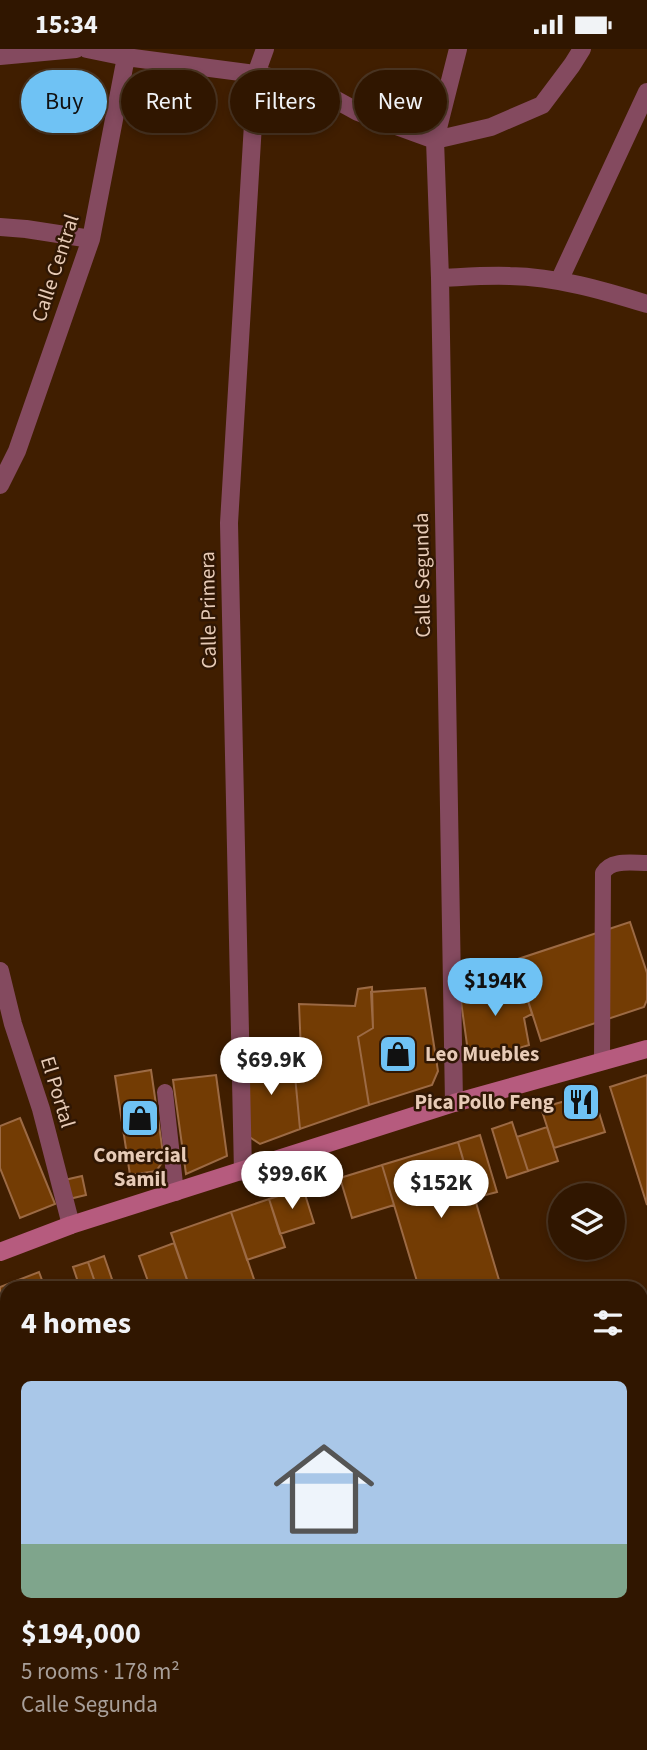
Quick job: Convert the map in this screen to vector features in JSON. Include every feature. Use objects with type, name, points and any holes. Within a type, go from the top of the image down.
[{"type":"main road","points":[[0,1252],[71,1225],[454,1103],[647,1049]]},
{"type":"street","points":[[0,57],[76,49]]},
{"type":"street","points":[[87,49],[230,71]]},
{"type":"street","name":"Calle Primera","points":[[257,70],[265,49]]},
{"type":"street","name":"Calle Segunda","points":[[454,1103],[440,278],[435,140],[458,49]]},
{"type":"street","points":[[340,102],[358,112],[435,140],[491,127],[542,104],[582,49]]},
{"type":"street","name":"Calle Central","points":[[0,485],[17,451],[92,239],[126,57]]},
{"type":"street","points":[[559,281],[647,92]]},
{"type":"street","name":"Calle Primera","points":[[243,1172],[229,523],[252,133]]},
{"type":"street","points":[[0,227],[92,239]]},
{"type":"street","points":[[440,278],[511,276],[559,281],[647,304]]},
{"type":"street","name":"El Portal","points":[[0,971],[13,1024],[41,1109],[71,1225]]},
{"type":"lane","points":[[603,1062],[603,873],[606,867],[613,863],[647,863]]},
{"type":"lane","points":[[165,1092],[176,1193]]},
{"type":"building","points":[[630,922],[647,973],[647,1000],[644,1007],[541,1041],[515,960]]},
{"type":"building","points":[[522,982],[532,1014],[524,1018],[529,1045],[481,1060],[468,1052],[459,987]]},
{"type":"building","points":[[372,987],[373,1028],[358,1037],[369,1105],[300,1129],[293,1054],[301,1052],[299,1004],[355,1006],[358,989]]},
{"type":"building","name":"Leo Muebles","points":[[425,988],[438,1071],[432,1085],[369,1105],[358,1037],[373,1028],[371,992]]},
{"type":"building","points":[[293,1054],[300,1129],[260,1144],[248,1136],[242,1058]]},
{"type":"building","name":"Comercial Samil","points":[[151,1070],[164,1160],[156,1171],[130,1175],[115,1076]]},
{"type":"building","points":[[216,1075],[227,1156],[186,1174],[173,1080]]},
{"type":"building","points":[[647,1075],[647,1205],[610,1087]]},
{"type":"building","points":[[593,1093],[605,1132],[554,1148],[541,1108]]},
{"type":"building","points":[[20,1118],[55,1204],[20,1218],[0,1168],[0,1126]]},
{"type":"building","points":[[512,1122],[528,1171],[507,1178],[492,1129]]},
{"type":"building","points":[[547,1127],[558,1161],[528,1171],[517,1137]]},
{"type":"building","points":[[480,1135],[497,1192],[474,1198],[458,1142]]},
{"type":"building","points":[[458,1142],[499,1280],[417,1281],[382,1165]]},
{"type":"building","points":[[382,1165],[394,1205],[352,1218],[340,1178]]},
{"type":"building","points":[[82,1176],[86,1195],[69,1199],[60,1181]]},
{"type":"building","points":[[303,1188],[314,1223],[280,1234],[269,1199]]},
{"type":"building","points":[[269,1199],[285,1247],[247,1260],[231,1212]]},
{"type":"building","points":[[231,1212],[255,1281],[188,1281],[171,1233]]},
{"type":"building","points":[[174,1243],[187,1280],[148,1281],[139,1256]]},
{"type":"building","points":[[104,1256],[113,1281],[95,1281],[88,1262]]},
{"type":"building","points":[[88,1262],[95,1281],[78,1281],[73,1267]]},
{"type":"building","points":[[39,1272],[42,1281],[16,1281]]},
{"type":"place","name":"Leo Muebles","points":[[398,1054]]},
{"type":"place","name":"Pica Pollo Feng","points":[[581,1102]]},
{"type":"place","name":"Comercial Samil","points":[[140,1118]]}]
